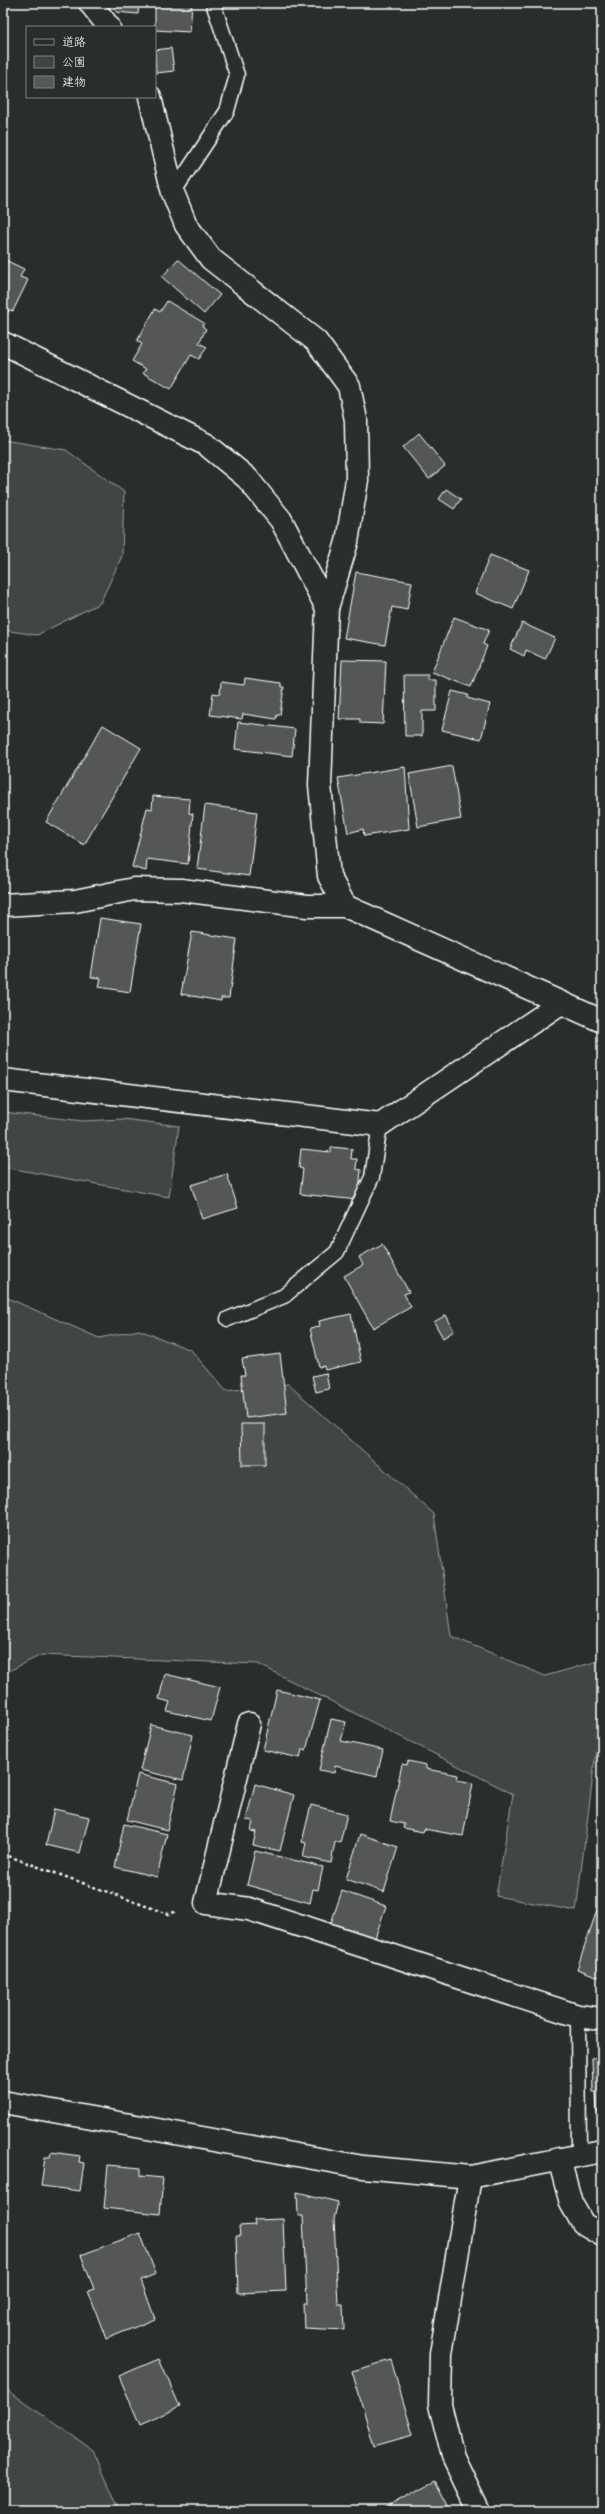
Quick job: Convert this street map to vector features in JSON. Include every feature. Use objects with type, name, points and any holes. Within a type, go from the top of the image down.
[{"type":"street","points":[[90,3],[108,26]]},
{"type":"street","points":[[150,98],[173,193],[186,225],[211,259],[316,341],[349,386],[356,420],[357,480],[347,542],[327,608],[320,784],[329,876],[345,906]]},
{"type":"street","points":[[3,343],[208,445],[247,478],[280,520],[327,608]]},
{"type":"street","points":[[3,905],[75,901],[134,889],[181,890],[307,906],[345,906],[561,1004],[602,1021]]},
{"type":"street","points":[[3,1080],[380,1125],[561,1004]]},
{"type":"street","points":[[249,1724],[206,1903],[249,1909],[578,2016],[602,2019]]},
{"type":"street","points":[[3,2102],[363,2167],[470,2177],[602,2151]]},
{"type":"street","points":[[569,2157],[571,2203],[583,2224],[602,2235]]},
{"type":"street","points":[[470,2177],[441,2354],[440,2405],[452,2457],[479,2511]]},
{"type":"lane","points":[[173,193],[227,111],[237,75],[213,3]]},
{"type":"lane","points":[[228,1319],[284,1296],[337,1252],[372,1177],[380,1125]]},
{"type":"lane","points":[[569,2157],[578,2016]]},
{"type":"path","points":[[3,1854],[168,1914],[206,1903]]},
{"type":"green space","points":[[3,440],[66,450],[124,492],[122,556],[100,603],[37,635],[3,630]]},
{"type":"green space","points":[[3,1112],[83,1121],[123,1119],[179,1126],[169,1197],[3,1167]]},
{"type":"green space","points":[[3,1296],[99,1338],[139,1330],[191,1350],[226,1391],[288,1384],[434,1514],[451,1636],[545,1676],[602,1660],[602,1743],[596,1751],[576,1911],[496,1896],[513,1794],[258,1664],[41,1655],[3,1674]]},
{"type":"green space","points":[[3,2387],[93,2450],[120,2511],[3,2511]]},
{"type":"building","points":[[116,3],[139,3],[138,14],[116,12]]},
{"type":"building","points":[[155,3],[192,3],[190,32],[156,30]]},
{"type":"building","points":[[171,48],[174,71],[156,73],[156,50]]},
{"type":"building","points":[[3,259],[24,269],[20,277],[28,280],[13,311],[9,310],[5,318],[3,317]]},
{"type":"building","points":[[178,259],[220,295],[204,314],[162,277]]},
{"type":"building","points":[[167,301],[204,323],[202,326],[206,329],[199,343],[207,347],[199,359],[191,355],[171,389],[143,373],[146,369],[132,361],[142,344],[137,341],[155,309],[160,312]]},
{"type":"building","points":[[419,433],[445,466],[429,479],[403,447]]},
{"type":"building","points":[[446,489],[461,499],[454,509],[439,499]]},
{"type":"building","points":[[490,555],[529,570],[513,609],[475,593]]},
{"type":"building","points":[[356,572],[412,582],[407,610],[392,607],[385,645],[344,638]]},
{"type":"building","points":[[454,617],[489,630],[483,644],[487,646],[471,687],[432,672]]},
{"type":"building","points":[[522,623],[555,638],[545,659],[526,650],[524,656],[510,649]]},
{"type":"building","points":[[342,660],[386,661],[383,724],[360,723],[360,719],[339,719]]},
{"type":"building","points":[[404,675],[428,675],[428,680],[436,680],[436,711],[422,711],[422,736],[405,736]]},
{"type":"building","points":[[245,678],[281,683],[281,687],[284,687],[280,715],[277,715],[276,719],[243,714],[242,719],[210,715],[213,693],[220,694],[221,682],[244,685]]},
{"type":"building","points":[[452,691],[468,695],[467,698],[490,704],[481,739],[442,730]]},
{"type":"building","points":[[238,722],[295,729],[292,756],[235,749]]},
{"type":"building","points":[[103,725],[141,748],[84,845],[46,822]]},
{"type":"building","points":[[452,766],[461,819],[418,827],[409,774]]},
{"type":"building","points":[[405,767],[409,829],[364,836],[363,829],[348,833],[338,778]]},
{"type":"building","points":[[153,796],[190,799],[189,813],[193,814],[188,864],[147,859],[146,871],[132,867],[147,808],[152,809]]},
{"type":"building","points":[[205,805],[257,812],[249,876],[197,869]]},
{"type":"building","points":[[100,918],[141,924],[130,992],[99,987],[101,978],[91,977]]},
{"type":"building","points":[[192,932],[237,939],[229,998],[221,998],[221,1001],[181,994]]},
{"type":"building","points":[[331,1147],[352,1149],[351,1159],[357,1159],[356,1169],[361,1170],[358,1200],[300,1194],[303,1169],[299,1168],[301,1149],[331,1152]]},
{"type":"building","points":[[227,1174],[238,1208],[202,1219],[191,1185]]},
{"type":"building","points":[[382,1244],[409,1292],[404,1294],[411,1307],[373,1328],[344,1276],[363,1265],[359,1257]]},
{"type":"building","points":[[351,1314],[361,1362],[325,1370],[324,1366],[319,1367],[310,1328],[320,1326],[319,1321]]},
{"type":"building","points":[[446,1315],[454,1331],[443,1338],[434,1322]]},
{"type":"building","points":[[280,1354],[287,1413],[246,1418],[241,1375],[245,1375],[242,1359]]},
{"type":"building","points":[[326,1373],[329,1389],[316,1392],[312,1376]]},
{"type":"building","points":[[241,1424],[265,1424],[265,1465],[242,1465]]},
{"type":"building","points":[[165,1674],[220,1687],[211,1721],[167,1711],[170,1702],[159,1699]]},
{"type":"building","points":[[277,1690],[320,1700],[306,1750],[302,1749],[300,1758],[263,1750]]},
{"type":"building","points":[[331,1719],[346,1722],[341,1741],[383,1750],[377,1776],[335,1766],[334,1773],[319,1770]]},
{"type":"building","points":[[151,1725],[193,1735],[183,1780],[140,1770]]},
{"type":"building","points":[[408,1761],[426,1765],[426,1769],[458,1775],[457,1780],[473,1783],[463,1836],[424,1829],[423,1832],[403,1828],[404,1824],[390,1821],[402,1764],[407,1765]]},
{"type":"building","points":[[138,1774],[178,1784],[167,1830],[127,1820]]},
{"type":"building","points":[[255,1784],[294,1795],[280,1851],[253,1845],[256,1832],[251,1831],[253,1821],[246,1820]]},
{"type":"building","points":[[311,1805],[347,1814],[340,1843],[335,1842],[331,1863],[303,1857],[306,1843],[302,1842]]},
{"type":"building","points":[[54,1809],[89,1817],[80,1853],[46,1845]]},
{"type":"building","points":[[124,1824],[167,1834],[157,1877],[115,1867]]},
{"type":"building","points":[[360,1834],[398,1847],[384,1892],[346,1879]]},
{"type":"building","points":[[255,1851],[323,1867],[318,1890],[313,1889],[310,1903],[247,1885]]},
{"type":"building","points":[[342,1891],[386,1906],[375,1938],[331,1923]]},
{"type":"building","points":[[598,1907],[602,1909],[602,1978],[577,1969]]},
{"type":"building","points":[[602,2057],[602,2113],[597,2113],[596,2092],[593,2092],[592,2058]]},
{"type":"building","points":[[51,2152],[80,2156],[79,2162],[84,2163],[80,2191],[41,2186],[45,2157],[50,2157]]},
{"type":"building","points":[[108,2165],[141,2168],[141,2176],[163,2178],[160,2214],[104,2208]]},
{"type":"building","points":[[297,2192],[338,2202],[334,2219],[338,2304],[343,2304],[344,2330],[304,2328],[303,2304],[307,2304],[303,2216],[298,2216]]},
{"type":"building","points":[[283,2219],[286,2291],[238,2293],[236,2236],[240,2236],[239,2226],[255,2225],[254,2220]]},
{"type":"building","points":[[140,2233],[156,2274],[141,2280],[155,2319],[106,2339],[88,2291],[94,2289],[81,2255]]},
{"type":"building","points":[[159,2359],[180,2407],[140,2425],[119,2376]]},
{"type":"building","points":[[391,2360],[413,2435],[374,2446],[352,2371]]},
{"type":"building","points":[[435,2481],[451,2511],[379,2511]]}]
